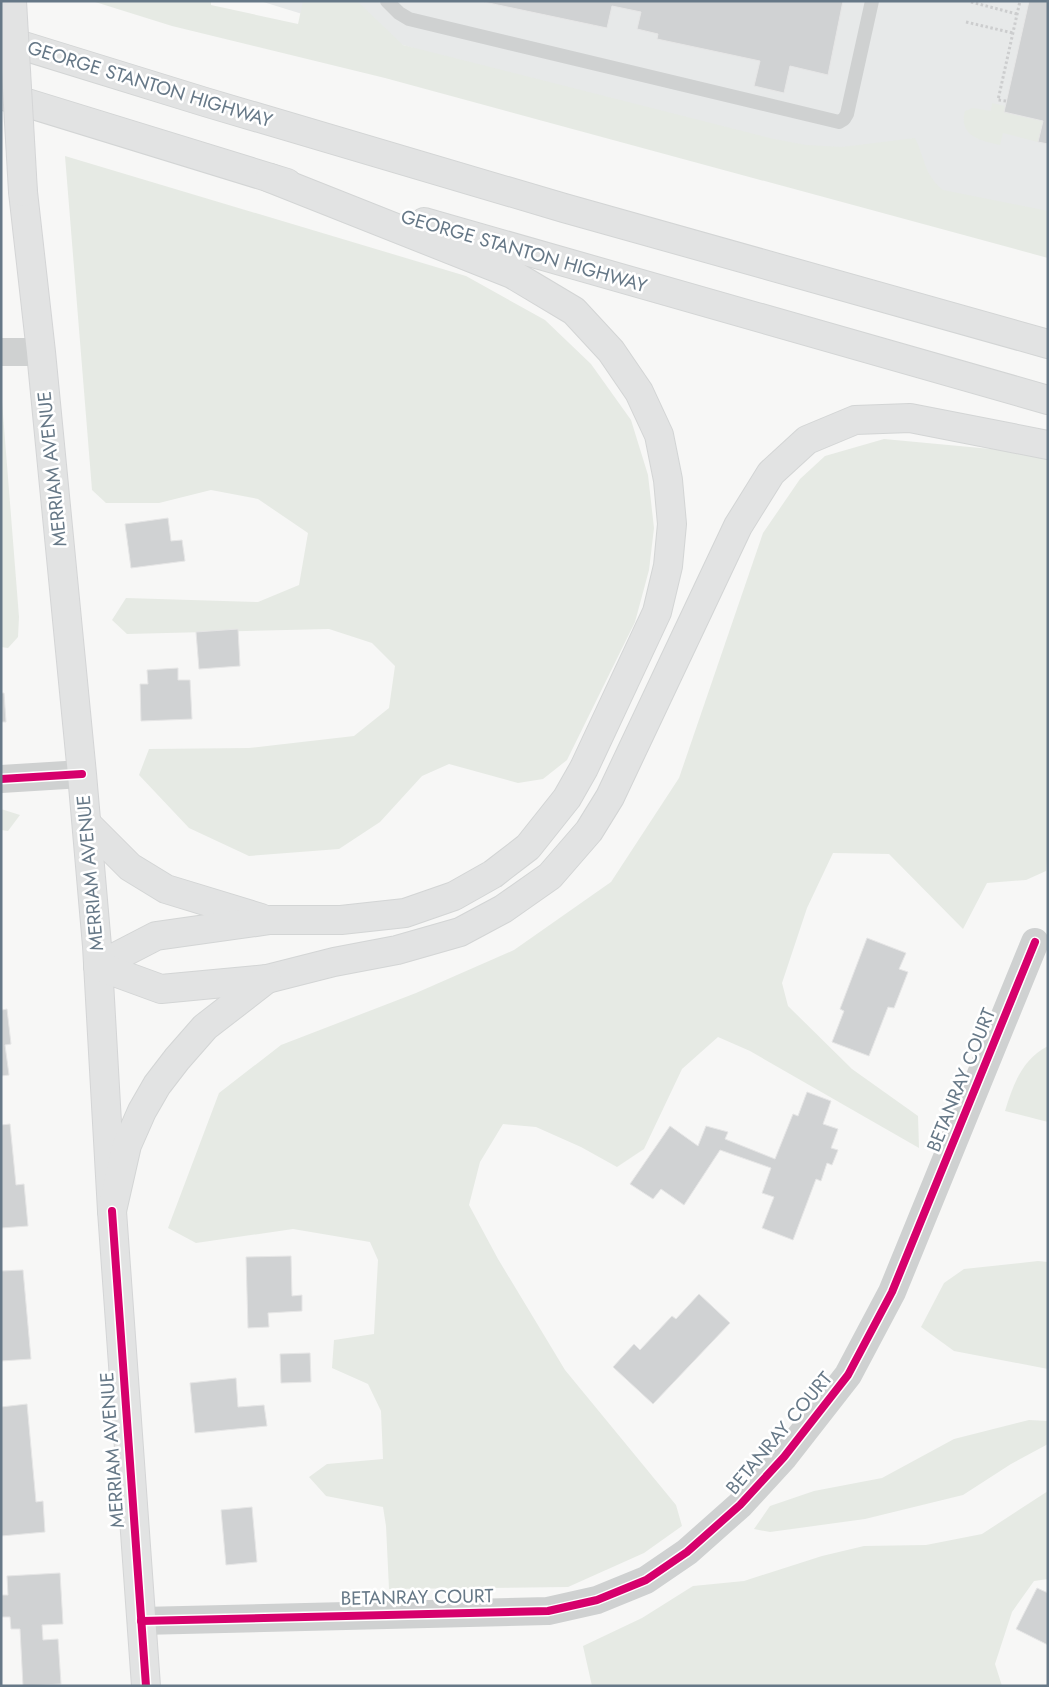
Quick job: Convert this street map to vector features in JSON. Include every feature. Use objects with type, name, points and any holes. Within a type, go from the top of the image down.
[{"type":"main road","name":"MERRIAM AVENUE","points":[[12,1],[23,192],[41,352],[87,824],[146,1686]]},
{"type":"main road","name":"GEORGE STANTON HIGHWAY","points":[[1,39],[205,102],[554,205],[1048,344]]},
{"type":"main road","name":"GEORGE STANTON HIGHWAY","points":[[1,95],[270,178],[1048,400]]},
{"type":"main road","points":[[98,966],[156,936],[270,920],[342,920],[405,913],[454,896],[493,874],[528,846],[567,798],[584,768],[657,612],[668,566],[672,524],[668,480],[659,435],[639,392],[611,350],[574,312],[512,274],[270,178]]},
{"type":"main road","points":[[98,966],[161,989],[267,979],[334,962],[397,950],[460,932],[503,909],[550,876],[589,831],[610,797],[738,526],[771,473],[807,440],[855,420],[910,418],[1048,445]]},
{"type":"main road","points":[[87,824],[130,866],[166,889],[270,920]]},
{"type":"main road","points":[[112,1211],[127,1145],[142,1111],[157,1085],[205,1027],[267,979]]},
{"type":"street","points":[[1,352],[41,352]]},
{"type":"street","points":[[1,779],[82,774]]},
{"type":"street","name":"BETANRAY COURT","points":[[141,1621],[548,1611],[597,1600],[646,1580],[687,1552],[740,1504],[784,1457],[848,1375],[892,1292],[1035,942]]},
{"type":"lane","points":[[387,1],[399,13],[409,19],[839,122],[848,114],[872,1]]},
{"type":"path","points":[[1006,101],[998,100],[1020,1]]},
{"type":"path","points":[[971,2],[1017,14]]},
{"type":"path","points":[[966,22],[1013,33]]},
{"type":"shaded area","points":[[92,1],[211,1],[211,5],[298,24],[303,1],[357,1],[403,45],[774,139],[806,145],[842,147],[915,138],[928,172],[943,190],[1048,211],[1048,258],[385,78],[172,26]]},
{"type":"shaded area","points":[[260,1],[1048,1],[1048,246],[403,45]]},
{"type":"shaded area","points":[[992,103],[1005,106],[1004,112],[1043,121],[1038,142],[1003,133],[1000,145],[986,142],[968,132],[964,119],[965,111],[973,108],[991,111]]},
{"type":"shaded area","points":[[65,156],[466,276],[545,320],[591,364],[631,420],[648,475],[654,528],[649,570],[635,622],[567,760],[543,779],[518,783],[449,764],[422,776],[380,822],[339,849],[249,856],[189,828],[139,775],[149,749],[249,748],[354,736],[389,708],[395,666],[372,643],[329,629],[127,634],[112,620],[126,598],[258,602],[299,585],[308,533],[258,499],[211,490],[159,503],[106,503],[92,490]]},
{"type":"shaded area","points":[[1,389],[19,617],[18,637],[8,648],[1,647]]},
{"type":"shaded area","points":[[884,439],[1024,452],[1048,457],[1048,848],[1046,871],[1026,880],[987,883],[963,929],[889,854],[833,853],[807,908],[782,983],[788,1006],[852,1069],[918,1116],[919,1148],[750,1051],[718,1037],[682,1069],[644,1149],[617,1167],[581,1147],[536,1127],[503,1124],[480,1162],[469,1205],[498,1259],[565,1370],[676,1505],[682,1526],[644,1553],[568,1587],[389,1589],[386,1526],[383,1507],[326,1496],[309,1477],[327,1464],[383,1459],[381,1411],[368,1384],[332,1368],[334,1340],[374,1334],[378,1260],[370,1242],[293,1229],[196,1243],[168,1228],[219,1093],[281,1045],[416,993],[514,950],[611,882],[679,778],[763,533],[800,479],[825,456]]},
{"type":"shaded area","points":[[1,809],[20,815],[8,831],[1,830]]},
{"type":"shaded area","points":[[1048,1046],[1048,1122],[1005,1111],[1015,1082],[1025,1065],[1039,1051]]},
{"type":"shaded area","points":[[1038,1261],[1048,1262],[1048,1369],[954,1351],[921,1327],[944,1283],[964,1269]]},
{"type":"shaded area","points":[[1029,1420],[1048,1421],[1048,1444],[1011,1464],[963,1495],[865,1519],[770,1532],[754,1529],[770,1506],[814,1491],[882,1478],[954,1439]]},
{"type":"shaded area","points":[[1048,1491],[1048,1579],[1034,1581],[1012,1612],[995,1664],[1002,1686],[592,1686],[583,1646],[642,1618],[693,1586],[744,1581],[822,1556],[864,1546],[926,1545],[982,1534]]},
{"type":"building","points":[[479,1],[843,1],[828,75],[790,66],[784,93],[754,86],[760,61],[657,39],[658,34],[637,29],[641,12],[612,6],[607,28]]},
{"type":"building","points":[[1029,1],[1048,1],[1048,144],[1038,142],[1043,121],[1004,112]]},
{"type":"building","points":[[168,518],[171,541],[182,540],[185,561],[131,568],[125,524]]},
{"type":"building","points":[[238,629],[240,666],[199,669],[196,632]]},
{"type":"building","points":[[178,668],[178,680],[190,680],[192,719],[141,721],[140,684],[148,684],[147,670]]},
{"type":"building","points":[[1,693],[4,693],[6,722],[1,722]]},
{"type":"building","points":[[867,938],[906,953],[899,969],[908,972],[894,1008],[888,1007],[869,1056],[832,1042],[844,1011],[840,1009]]},
{"type":"building","points":[[1,1005],[2,1010],[7,1009],[11,1044],[5,1045],[9,1075],[1,1076]]},
{"type":"building","points":[[807,1092],[831,1101],[823,1124],[838,1129],[831,1148],[838,1150],[832,1165],[827,1163],[821,1181],[816,1179],[793,1240],[762,1228],[774,1197],[762,1193],[771,1168],[720,1150],[684,1205],[661,1189],[653,1199],[630,1184],[670,1126],[698,1146],[706,1126],[728,1132],[725,1139],[775,1159],[793,1114],[798,1116]]},
{"type":"building","points":[[10,1124],[16,1185],[24,1184],[28,1226],[1,1228],[1,1125]]},
{"type":"building","points":[[291,1256],[292,1296],[302,1295],[302,1311],[268,1313],[269,1327],[248,1328],[246,1257]]},
{"type":"building","points":[[23,1270],[31,1359],[1,1361],[1,1271]]},
{"type":"building","points":[[699,1294],[730,1323],[653,1404],[613,1367],[634,1344],[640,1350],[672,1316],[676,1319]]},
{"type":"building","points":[[310,1353],[311,1382],[281,1383],[280,1354]]},
{"type":"building","points":[[236,1378],[238,1407],[264,1405],[267,1426],[195,1433],[190,1383]]},
{"type":"building","points":[[27,1404],[36,1502],[43,1501],[45,1532],[1,1536],[1,1407]]},
{"type":"building","points":[[252,1507],[257,1562],[226,1565],[221,1510]]},
{"type":"building","points":[[60,1573],[63,1624],[42,1625],[43,1640],[58,1639],[61,1684],[23,1686],[20,1629],[11,1629],[10,1617],[1,1617],[1,1595],[8,1595],[7,1576]]},
{"type":"building","points":[[1037,1588],[1048,1593],[1048,1645],[1016,1629]]},
{"type":"cycle path","points":[[1,779],[82,774]]},
{"type":"cycle path","points":[[141,1621],[548,1611],[597,1600],[646,1580],[687,1552],[740,1505],[784,1457],[848,1375],[892,1292],[1035,942]]},
{"type":"cycle path","points":[[112,1211],[146,1686]]}]
